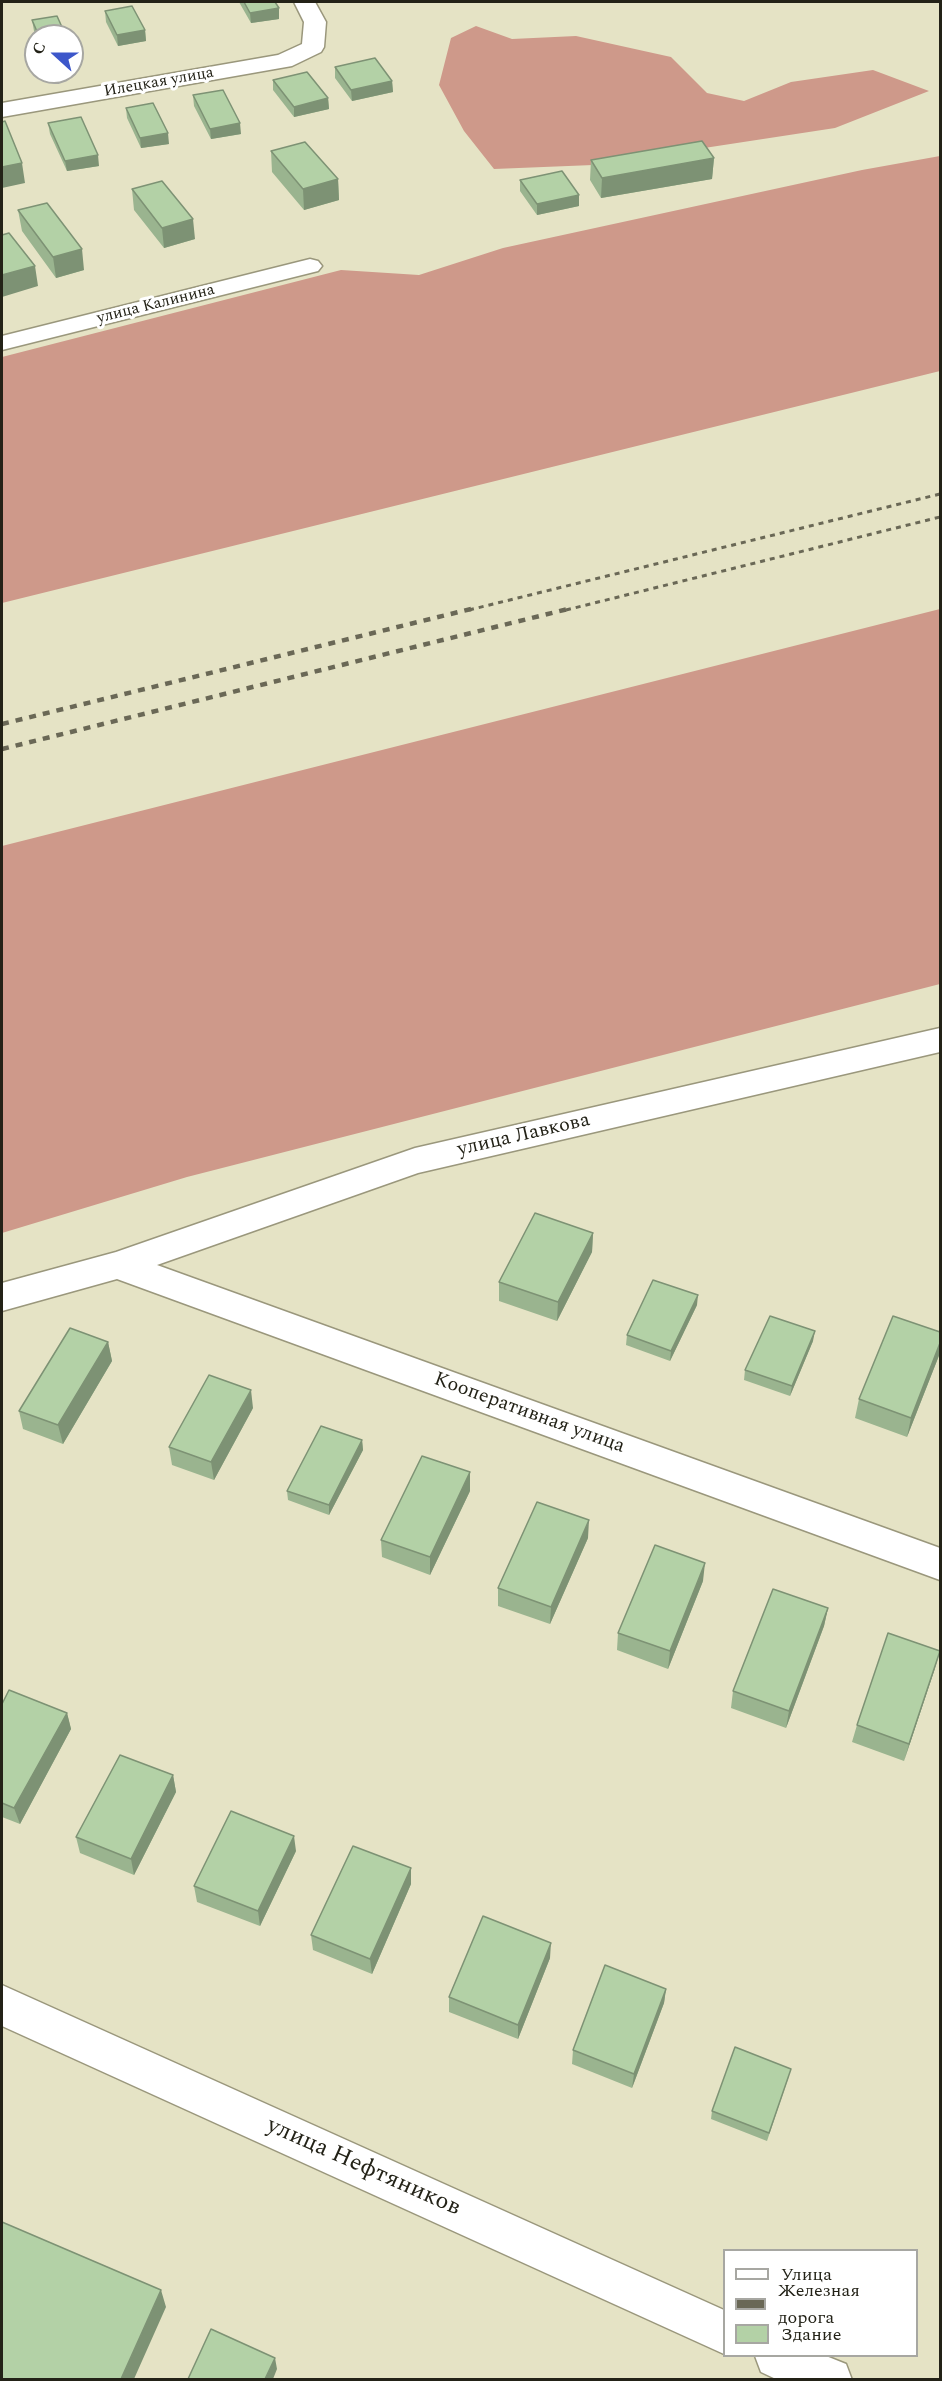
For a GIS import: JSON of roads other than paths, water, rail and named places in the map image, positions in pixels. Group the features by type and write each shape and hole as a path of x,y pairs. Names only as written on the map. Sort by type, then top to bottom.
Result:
{"street":[{"name":"Илецкая улица","path":"2,110 284,61 313,46 315,22 305,2"},
{"name":"улица Калинина","path":"2,343 310,266"},
{"name":"улица Лавкова","path":"2,1297 117,1265 415,1161 940,1040"},
{"name":"Кооперативная улица","path":"117,1265 940,1564"},
{"name":"улица Нефтяников","path":"2,2005 723,2332"},
{"path":"781,2357 830,2379"}],"railway":[{"path":"469,610 940,494"},
{"path":"566,610 940,517"},
{"path":"2,724 475,608"},
{"path":"2,749 572,608"}]}
